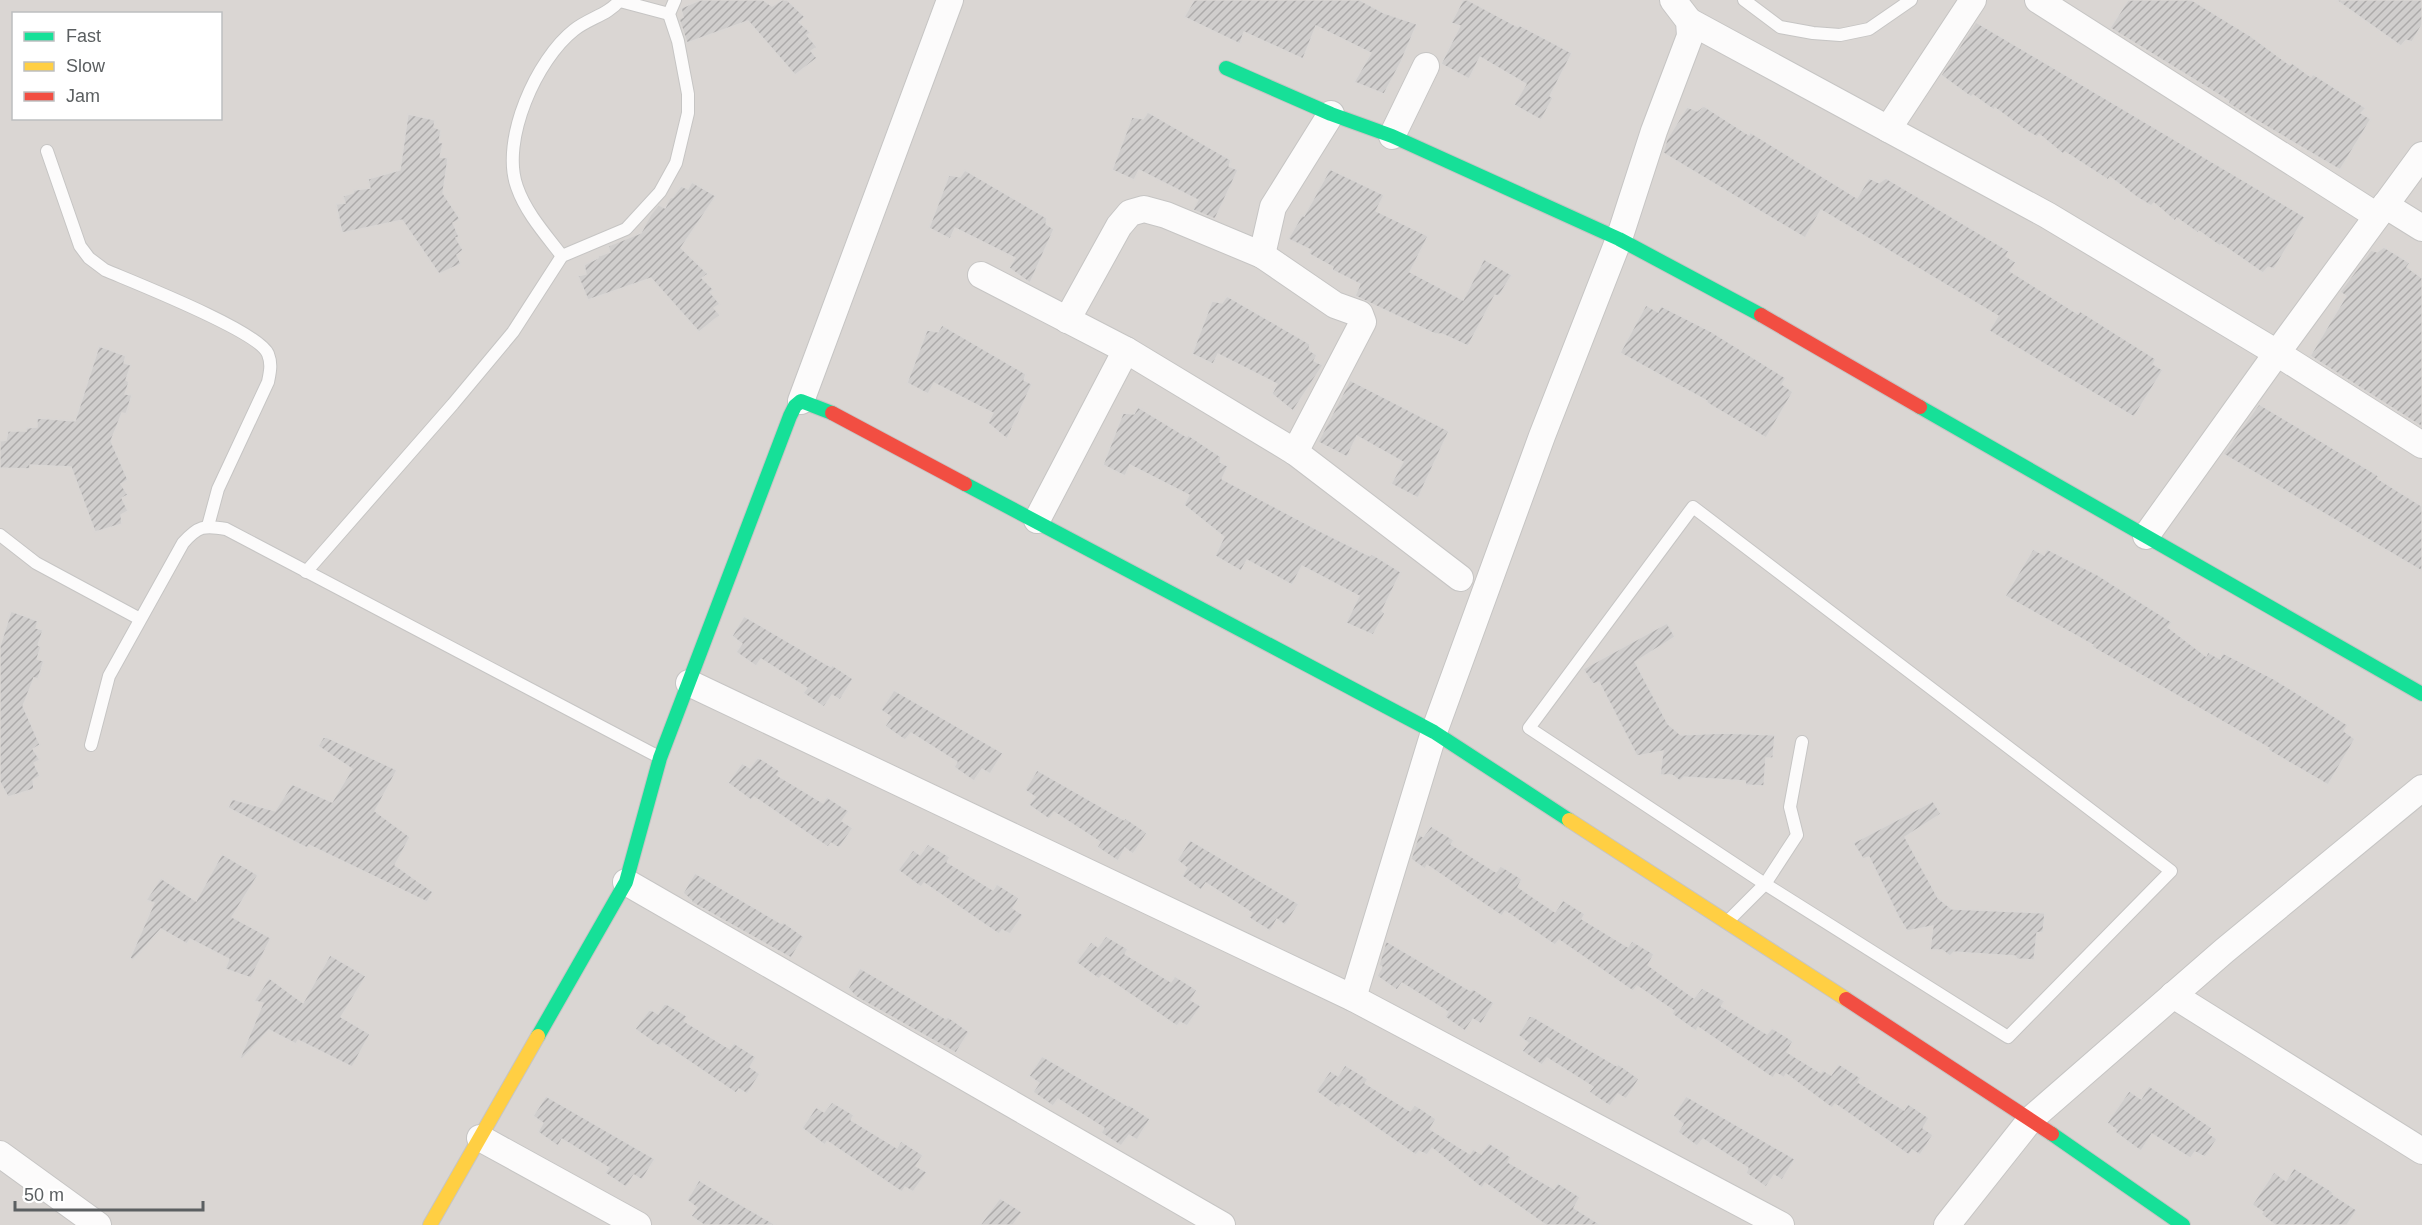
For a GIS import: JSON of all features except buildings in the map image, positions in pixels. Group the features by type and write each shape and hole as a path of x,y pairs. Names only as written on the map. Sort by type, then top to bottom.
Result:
{"street":[{"path":"430,1225 626,882 660,758 790,416 795,406 801,401 950,0"},
{"path":"1888,129 1973,0"},
{"path":"2038,0 2381,210 2422,228"},
{"path":"1682,7 1888,129 2047,215 2277,353 2422,445"},
{"path":"1353,998 1434,732 1542,436 1619,239 1654,131 1690,36 1682,7"},
{"path":"1392,136 1426,66"},
{"path":"1226,68 1331,114 1392,136 1619,239 1746,307 2422,694"},
{"path":"1262,255 1273,207 1331,114"},
{"path":"2146,536 2422,155"},
{"path":"1066,320 1119,226 1130,213 1144,209 1166,215 1262,255 1335,305 1360,314 1363,322 1295,452"},
{"path":"981,275 1126,350 1295,452 1460,578"},
{"path":"1037,520 1126,350"},
{"path":"801,401 824,409 1037,520 1434,732 2031,1119 2183,1225"},
{"path":"689,682 1353,998 1781,1225"},
{"path":"1947,1225 2031,1119 2223,951 2422,788"},
{"path":"626,882 1222,1225"},
{"path":"2173,995 2422,1151"},
{"path":"480,1138 638,1225"},
{"path":"0,1154 98,1225"}],"lane":[{"path":"562,256 523,202 516,184 514,159 521,112 539,73 557,47 573,30 613,8 620,0 669,14"},
{"path":"306,572 513,332 531,308 562,256 626,229 660,192 676,163 688,113 688,94 678,41 669,14 675,0"},
{"path":"1744,0 1780,27 1840,35 1869,29 1911,0"},
{"path":"47,151 80,246 89,258 105,270 222,322 252,338 268,352 271,366 268,382 218,489 208,526"},
{"path":"1692,507 2171,871 2008,1037 1765,884 1529,728 1692,507"},
{"path":"91,745 110,676 140,619 183,543 193,531 208,526 226,529 660,758"},
{"path":"0,535 36,563 140,619"},
{"path":"1727,922 1765,884 1797,835 1790,807 1802,742"}],"shaded area":[{"path":"0,0 2422,0 2422,1225 0,1225"}],"traffic: fast":[{"path":"1226,68 1331,114 1392,136 1619,239 1761,315"},
{"path":"538,1036 626,882 660,758 790,416 795,406 801,401 832,413"},
{"path":"1920,407 2422,694"},
{"path":"965,484 1434,732 1569,820"},
{"path":"2052,1134 2183,1225"}],"traffic: slow":[{"path":"1569,820 1846,999"},
{"path":"430,1225 538,1036"}],"traffic: jam":[{"path":"1761,315 1920,407"},
{"path":"832,413 965,484"},
{"path":"1846,999 2052,1134"}]}
